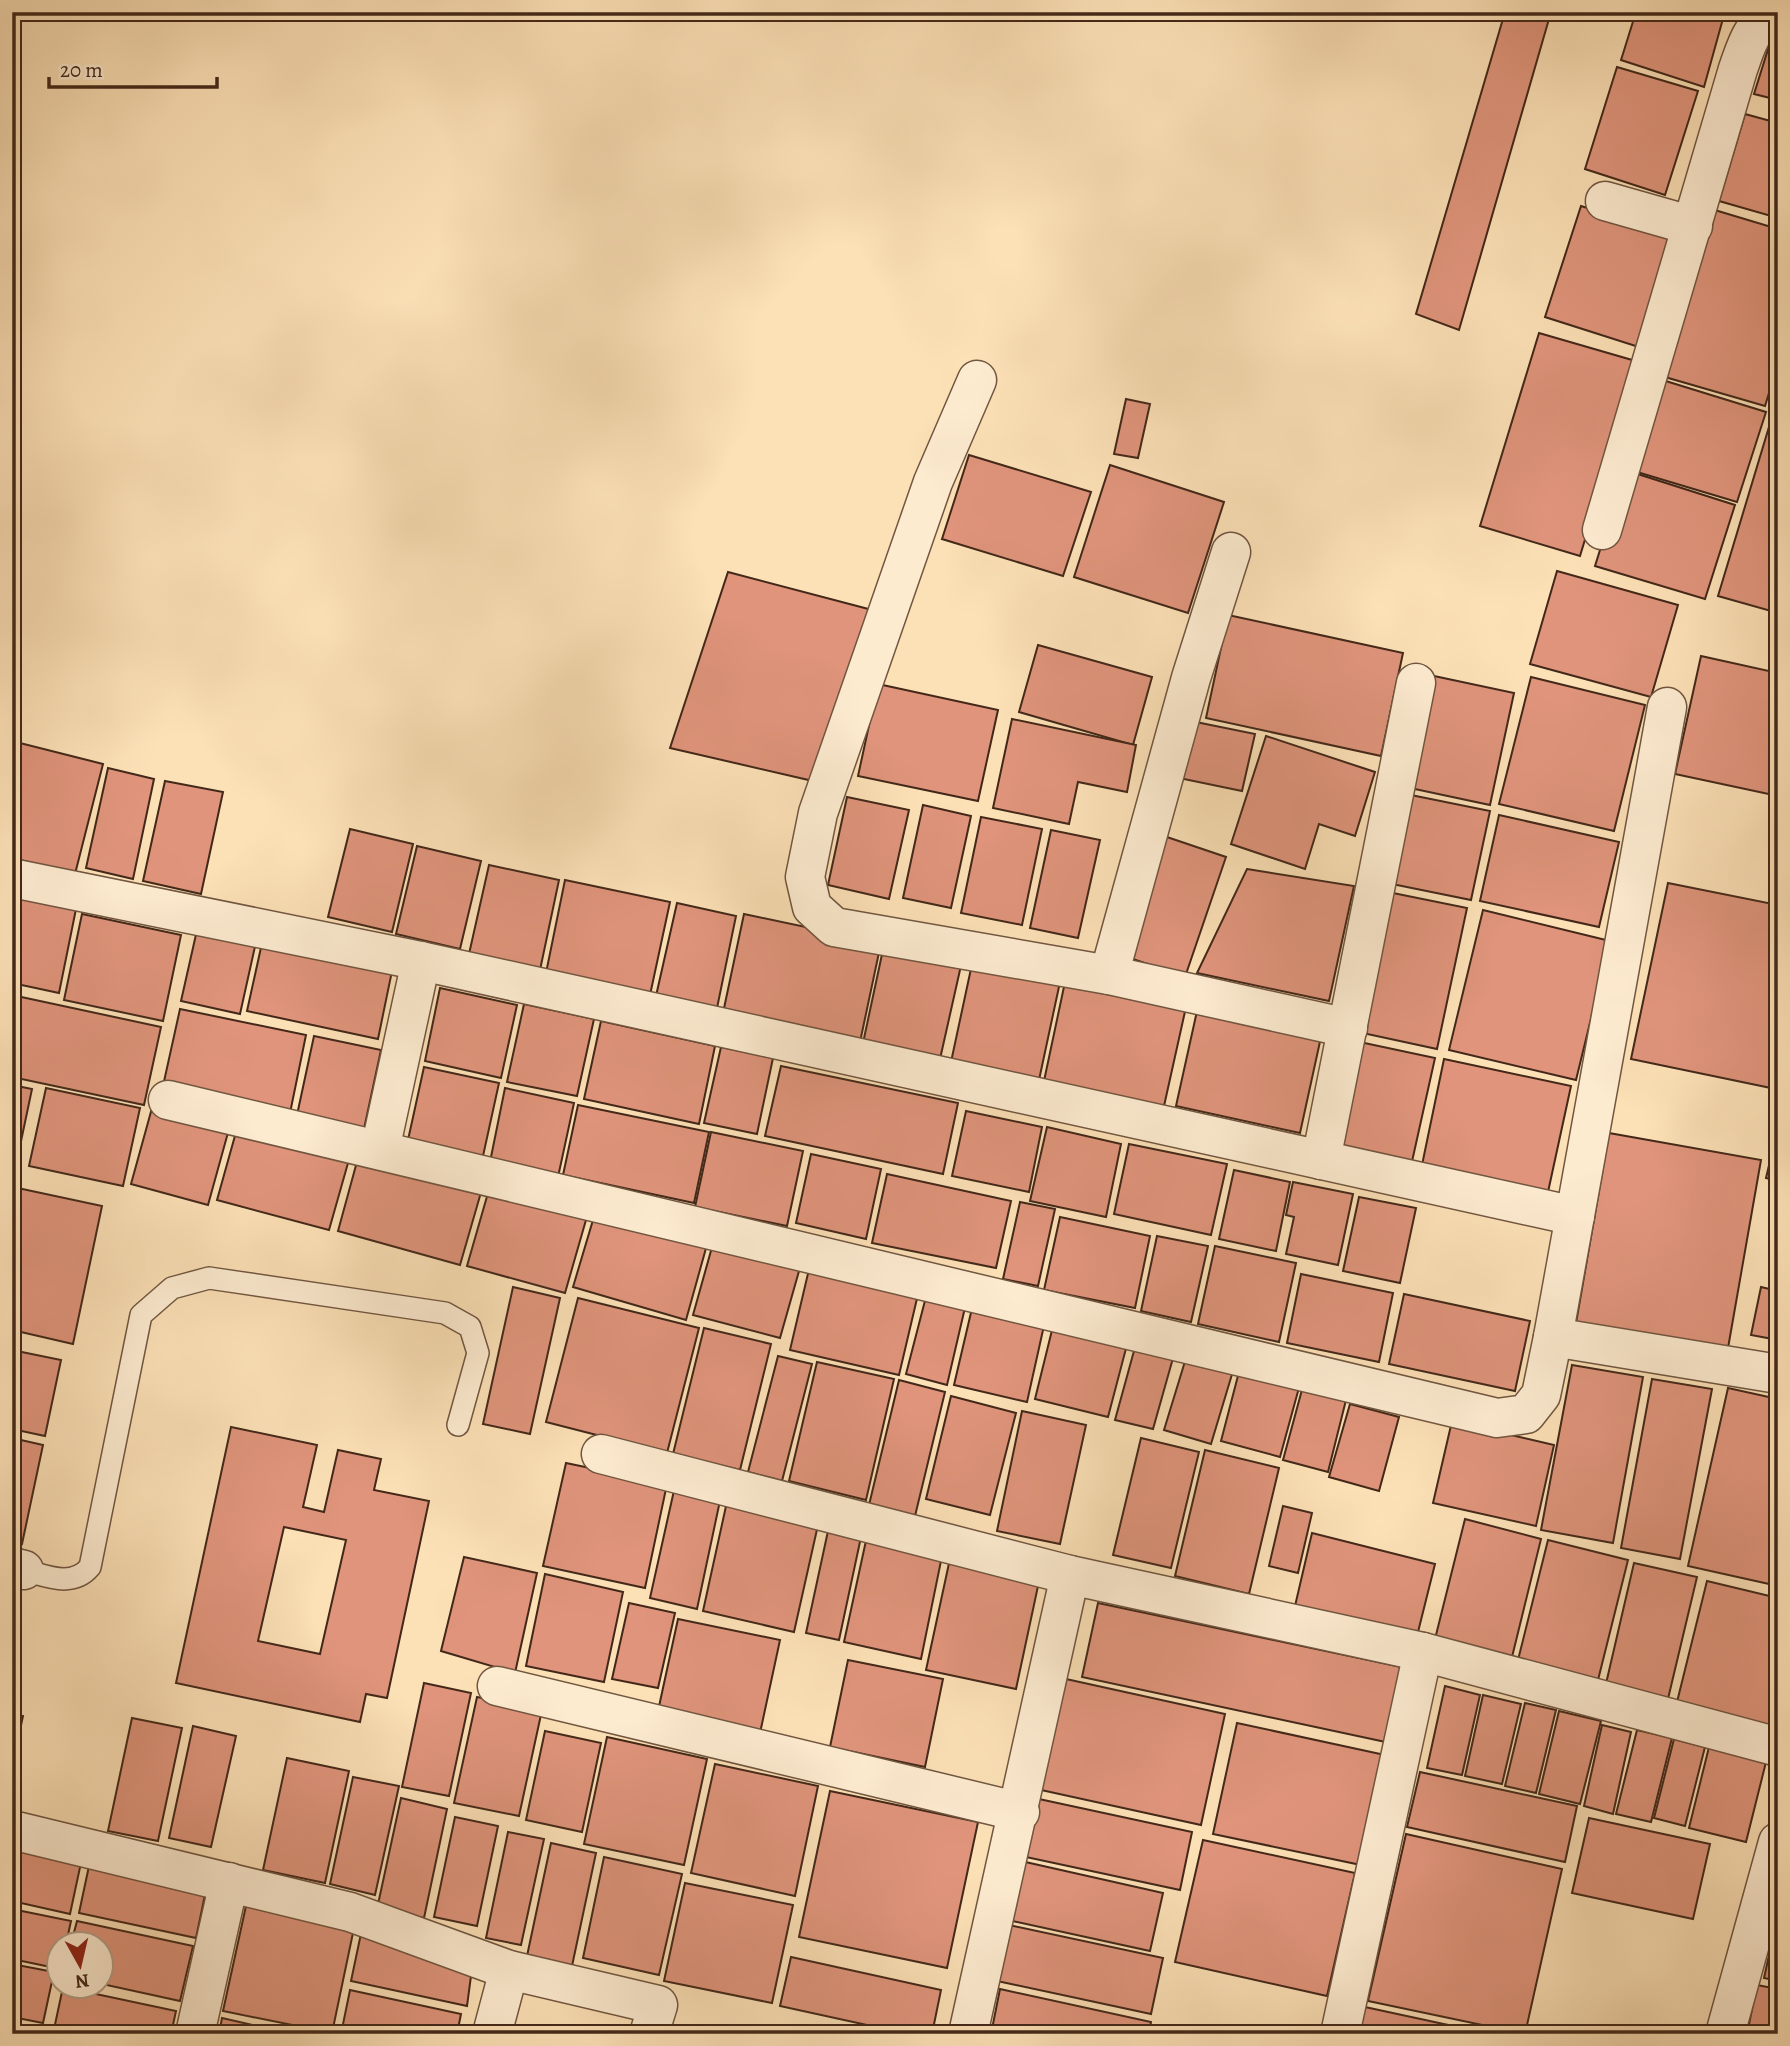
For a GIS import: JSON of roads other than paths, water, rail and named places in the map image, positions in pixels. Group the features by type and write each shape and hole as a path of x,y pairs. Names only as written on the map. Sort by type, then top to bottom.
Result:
{"street":[{"path":"1602,530 1750,34 1768,17 1778,15"},
{"path":"1605,201 1693,226"},
{"path":"977,380 933,482 818,813 805,877 812,907 834,927 1109,975 1348,1028"},
{"path":"1109,975 1191,678 1231,552"},
{"path":"1321,1160 1416,683"},
{"path":"168,1100 1497,1418 1526,1414 1541,1395 1553,1337 1667,706"},
{"path":"12,878 421,961 1575,1216"},
{"path":"380,1150 421,961"},
{"path":"1553,1337 1778,1374"},
{"path":"601,1454 1070,1575 1423,1652 1778,1747"},
{"path":"968,2034 1020,1812 1070,1575"},
{"path":"1340,2034 1423,1652"},
{"path":"497,1686 1020,1812"},
{"path":"12,1830 349,1912 509,1970 658,2005 649,2034"},
{"path":"1725,2034 1778,1842"},
{"path":"195,2034 229,1882"},
{"path":"492,2034 509,1970"}],"lane":[{"path":"18,1569 65,1580 82,1576 90,1567 141,1315 172,1288 209,1278 445,1313 470,1327 478,1353 458,1425"}]}
